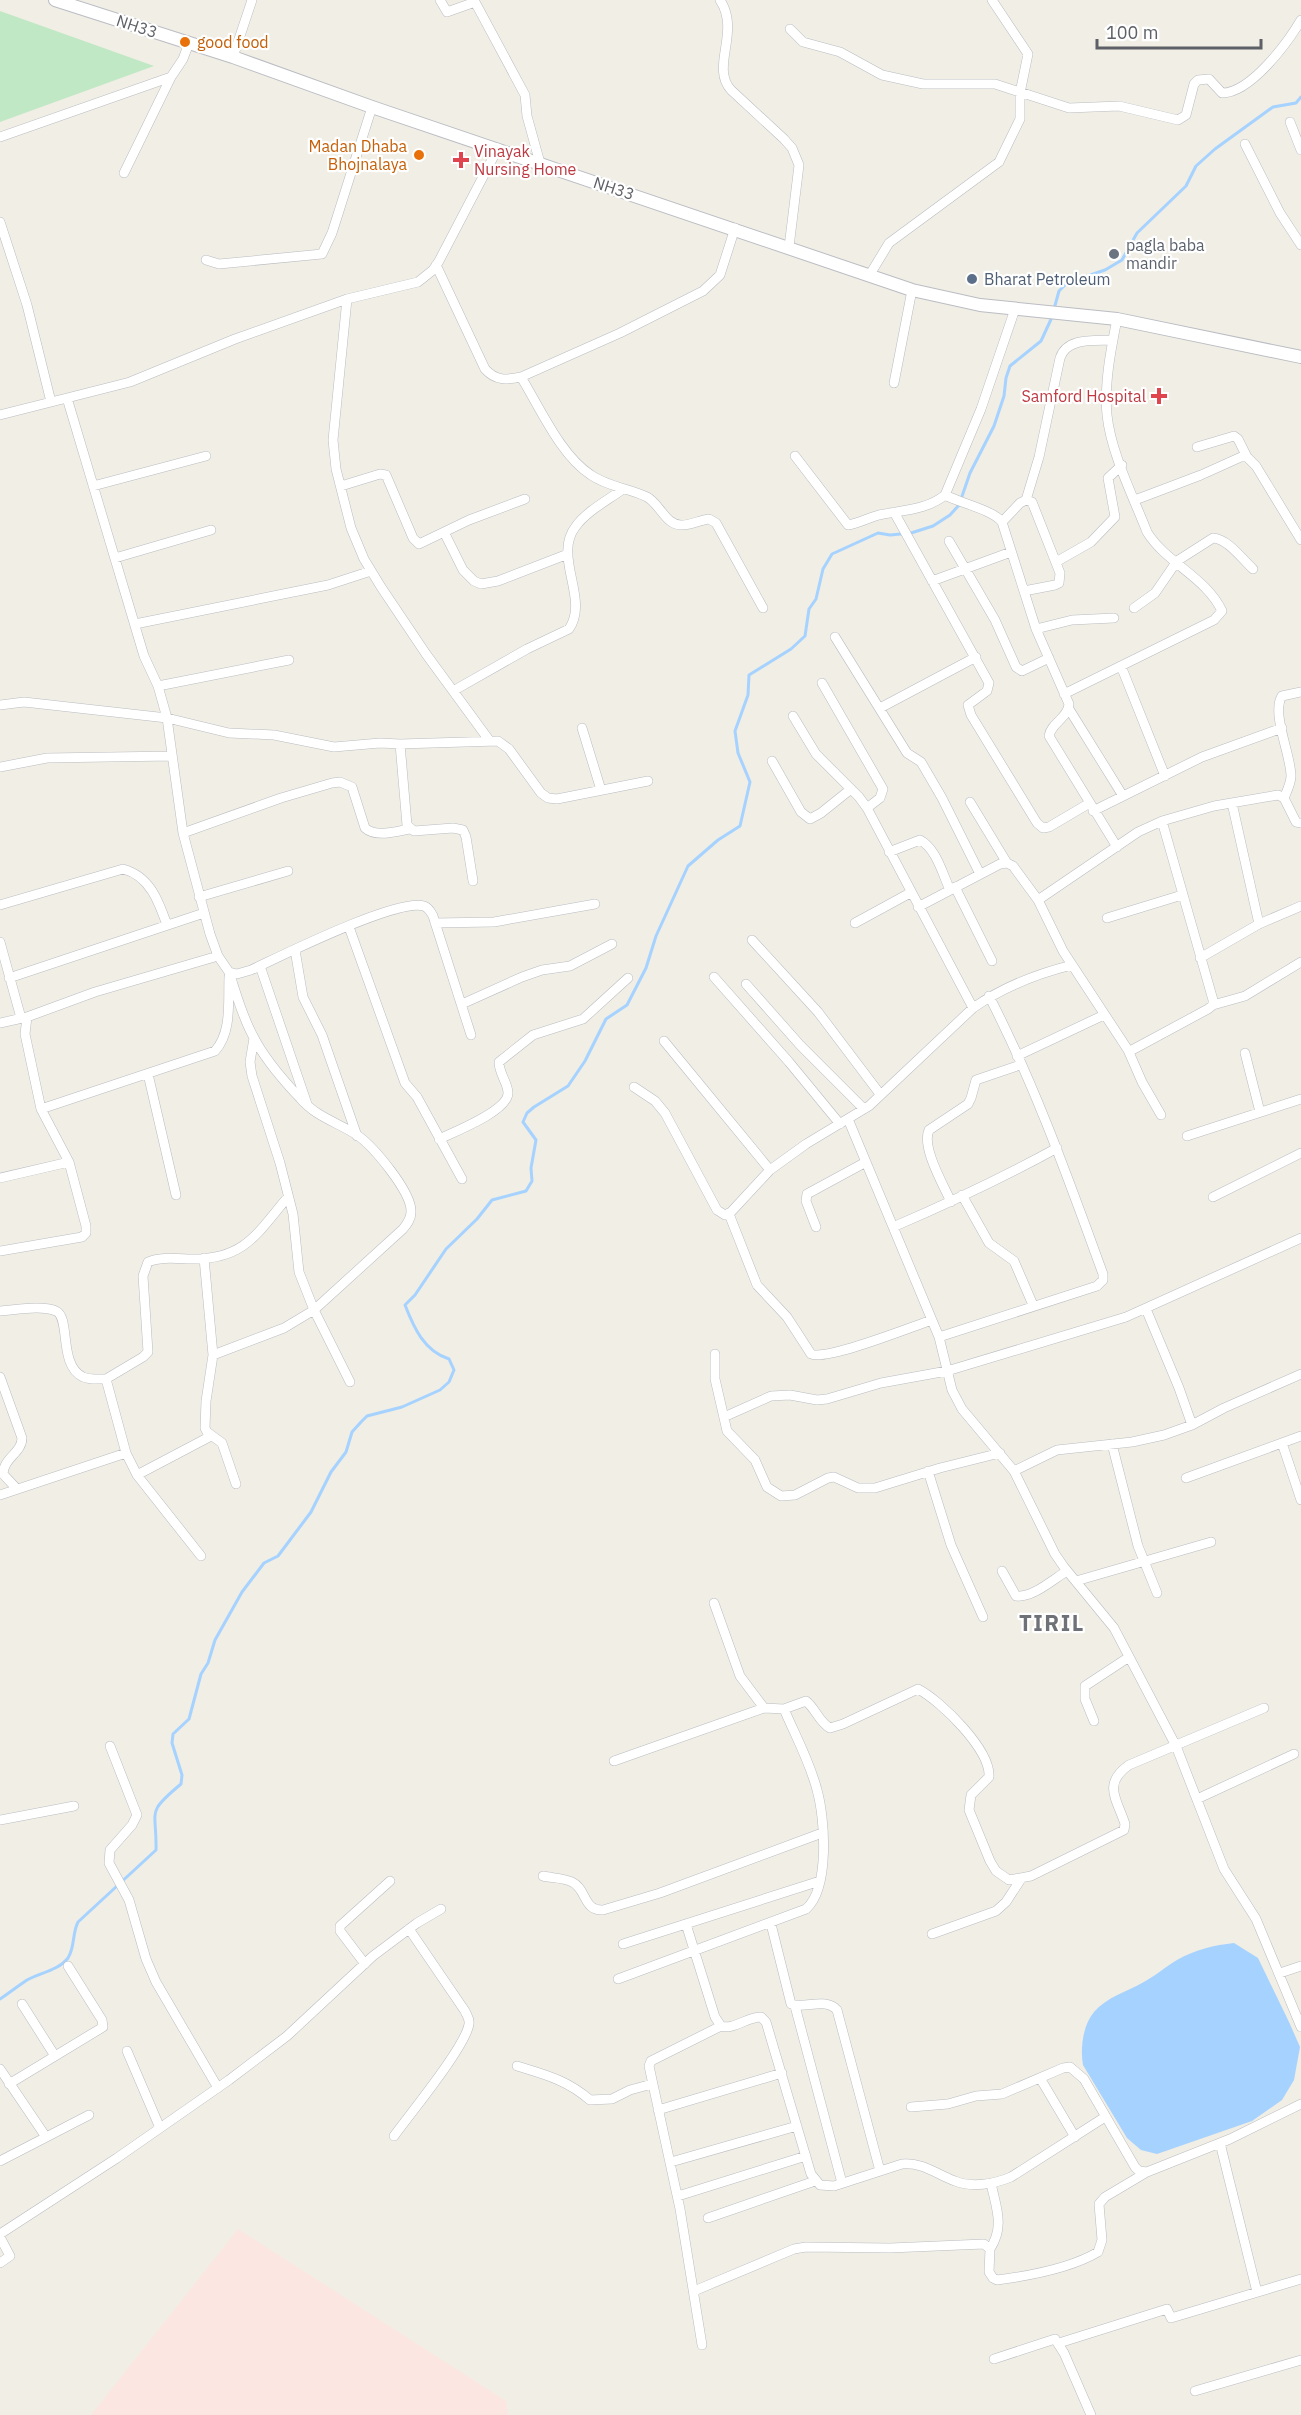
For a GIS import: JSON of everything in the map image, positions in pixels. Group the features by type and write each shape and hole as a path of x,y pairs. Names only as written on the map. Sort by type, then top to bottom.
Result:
{"main road":[{"name":"NH33","path":"55,0 233,57 372,107 735,228 912,290 961,302 1118,319 1301,357"}],"street":[{"path":"233,57 252,0"},
{"path":"440,0 447,12 478,1 525,95 526,117 540,163"},
{"path":"720,0 727,15 729,27 723,71 724,80 731,90 784,139 792,148 800,165 789,247"},
{"path":"869,276 889,243 999,162 1020,119 1020,93 1028,54 992,0"},
{"path":"790,29 803,42 840,52 882,75 923,84 995,84 1069,108 1119,106 1178,120 1186,115 1194,84 1198,80 1209,79 1222,93 1236,90 1274,59 1301,20"},
{"path":"124,173 189,43"},
{"path":"0,137 171,77"},
{"path":"206,260 219,264 322,254 332,233 372,107"},
{"path":"1290,122 1301,150"},
{"path":"1245,144 1280,213 1301,245"},
{"path":"0,415 130,382 235,339 347,299 418,282 436,265 498,148"},
{"path":"0,222 27,305 51,402"},
{"path":"436,265 485,369 496,379 510,380 620,333 703,291 720,275 735,228"},
{"path":"894,383 912,290"},
{"path":"347,299 333,440 340,486 351,528 371,571 426,654 489,740"},
{"path":"795,456 848,525 930,505 949,496 1014,309"},
{"path":"1065,694 1220,615 1222,611 1198,580 1154,544 1147,532 1122,465 1107,414 1113,340 1118,319"},
{"path":"1026,500 1039,457 1064,348 1074,343 1113,340"},
{"path":"521,377 567,452 590,475 650,500 677,525 705,520 714,521 763,608"},
{"path":"67,398 144,656 158,686 167,718 183,833 199,897 218,956 229,972 254,1038 309,1109 357,1136 379,1157 397,1180 408,1199 411,1210 411,1216 404,1228 314,1310 274,1332 213,1355"},
{"path":"1197,447 1234,436 1238,439 1247,458 1256,466 1301,540"},
{"path":"93,486 206,456"},
{"path":"1135,500 1241,457 1247,458"},
{"path":"1056,562 1091,542 1114,518 1108,478 1122,465"},
{"path":"340,486 380,474 386,475 417,543 421,544 444,532 525,499"},
{"path":"453,691 527,649 569,629 573,623 575,607 568,554 571,533 577,524 623,489"},
{"path":"949,496 965,505 997,516 1002,522 1036,629 1065,694 1069,709 1123,796"},
{"path":"1002,522 1020,503 1026,500 1032,502 1060,573 1059,583 1024,591"},
{"path":"894,512 976,657 989,688 970,702 969,711 1037,823 1043,828 1123,796 1202,758 1282,728"},
{"path":"115,558 211,530"},
{"path":"444,532 463,570 474,581 481,584 498,581 568,554"},
{"path":"1134,608 1155,593 1177,561 1208,539 1219,538 1252,569"},
{"path":"949,541 995,620 1016,668 1022,671 1049,658"},
{"path":"932,581 1011,552"},
{"path":"135,624 328,585 371,571"},
{"path":"1036,629 1072,620 1114,618"},
{"path":"835,637 907,753 921,762 942,798 980,874"},
{"path":"880,708 976,657"},
{"path":"158,686 289,660"},
{"path":"1121,666 1165,776"},
{"path":"822,683 883,789 880,798 867,808"},
{"path":"1284,798 1291,779 1282,728 1280,700 1282,696 1301,693"},
{"path":"0,705 24,702 167,718 230,733 274,735 320,746 498,741 509,748 541,793 548,798 648,781"},
{"path":"1069,709 1051,729 1048,736 1117,847"},
{"path":"793,716 816,754 867,808 910,893 973,1008"},
{"path":"582,728 601,790"},
{"path":"400,744 406,819 410,829"},
{"path":"0,767 47,758 172,756"},
{"path":"772,761 801,812 810,819 851,789"},
{"path":"183,833 281,798 340,782 352,788 368,831 384,833 410,829 420,832 453,828 463,830 473,881"},
{"path":"1038,900 1138,832 1162,821 1232,803 1278,795 1284,798 1296,822 1301,823"},
{"path":"970,802 1007,863 1013,866 1038,900 1063,951 1128,1050 1142,1082 1161,1115"},
{"path":"1232,803 1259,924"},
{"path":"1162,821 1213,1005"},
{"path":"890,852 920,840 924,841 992,961"},
{"path":"918,907 980,874 1007,863"},
{"path":"0,905 123,869 138,875 154,892 167,925"},
{"path":"199,897 288,871"},
{"path":"855,923 910,893"},
{"path":"1107,918 1182,895"},
{"path":"435,923 494,921 595,904"},
{"path":"229,972 237,974 260,966 349,927 403,907 416,906 430,910 471,1035"},
{"path":"1200,957 1259,924 1301,906"},
{"path":"9,978 204,913"},
{"path":"349,927 398,1068 405,1083 417,1097 462,1179"},
{"path":"752,940 818,1012 880,1094"},
{"path":"0,942 9,978 24,1018 40,1109 69,1162 86,1226 86,1233 82,1238 0,1251"},
{"path":"462,1004 522,977 542,970 570,966 612,944"},
{"path":"295,950 303,997 322,1035 357,1136"},
{"path":"0,1023 24,1018 95,992 218,956"},
{"path":"1128,1050 1132,1050 1213,1005 1245,996 1301,962"},
{"path":"634,1087 660,1105 717,1210 725,1215 729,1214 770,1170 806,1144 864,1109 973,1008 989,996 1020,981 1072,965"},
{"path":"260,966 309,1109"},
{"path":"40,1109 215,1051 223,1042 226,1032 229,972"},
{"path":"714,977 844,1121 866,1162 939,1337 952,1390 962,1409 1014,1471 1055,1554 1114,1628 1176,1746 1224,1869 1256,1919 1301,2027"},
{"path":"440,1139 497,1110 506,1102 508,1093 499,1070 499,1062 505,1056 533,1035 583,1019 628,978"},
{"path":"746,984 800,1045 864,1109"},
{"path":"939,1337 1097,1286 1103,1280 1103,1274 1057,1148 989,996"},
{"path":"951,1202 928,1149 926,1136 929,1130 968,1104 976,1080 1019,1061 1104,1014"},
{"path":"254,1038 250,1062 252,1076 293,1214 299,1272 314,1310 350,1382"},
{"path":"664,1041 770,1170"},
{"path":"1245,1053 1260,1112"},
{"path":"147,1074 176,1195"},
{"path":"1187,1136 1301,1098"},
{"path":"893,1227 951,1202 1057,1148"},
{"path":"1213,1197 1301,1153"},
{"path":"0,1178 69,1162"},
{"path":"816,1227 806,1201 807,1194 866,1162"},
{"path":"962,1195 989,1243 1014,1261 1033,1305"},
{"path":"0,1311 45,1309 60,1314 63,1319 67,1352 73,1367 84,1377 106,1379 148,1352 143,1276 148,1262 162,1259 204,1258 229,1254 242,1248 288,1197"},
{"path":"729,1214 757,1285 787,1317 811,1354 822,1355 833,1352 932,1320"},
{"path":"724,1418 771,1395 827,1399 880,1383 947,1371 1126,1317 1301,1238"},
{"path":"204,1258 213,1355 204,1419 205,1428 211,1436 222,1443 236,1484"},
{"path":"1146,1309 1192,1425"},
{"path":"714,1354 716,1379 724,1418 731,1436 755,1460 764,1483 780,1496 795,1495 834,1477 858,1488 867,1489 1000,1453"},
{"path":"1014,1471 1057,1450 1164,1435 1192,1425 1224,1408 1301,1374"},
{"path":"0,1377 22,1438 20,1448 5,1462 3,1469 3,1474 16,1488"},
{"path":"106,1379 126,1453 137,1475 201,1556"},
{"path":"137,1475 211,1436"},
{"path":"1186,1478 1301,1436"},
{"path":"1282,1443 1301,1500"},
{"path":"1112,1444 1144,1562 1157,1593"},
{"path":"0,1495 126,1453"},
{"path":"928,1472 948,1536 983,1617"},
{"path":"1076,1581 1210,1542"},
{"path":"1002,1570 1016,1596 1020,1597 1035,1591 1067,1571"},
{"path":"714,1603 740,1676 764,1708"},
{"path":"1094,1721 1085,1699 1085,1686 1129,1657"},
{"path":"614,1761 764,1708 786,1708 806,1701 813,1706 824,1725 830,1728 843,1724 911,1690 918,1689 962,1726 984,1756 989,1777 971,1795 968,1802 970,1817 996,1871 1009,1880 1031,1876 1124,1830 1125,1824 1112,1786 1115,1778 1129,1765 1264,1708"},
{"path":"618,1979 771,1924 806,1910 810,1906 820,1881 823,1859 821,1808 816,1785 786,1708"},
{"path":"111,1746 137,1815 132,1826 108,1855 109,1863 123,1887 156,1982 218,2088"},
{"path":"1197,1799 1294,1754"},
{"path":"0,1820 74,1806"},
{"path":"543,1876 571,1881 578,1886 591,1908 603,1910 660,1893 822,1833"},
{"path":"932,1934 996,1911 1006,1902 1021,1879"},
{"path":"365,1964 340,1931 340,1926 390,1881"},
{"path":"622,1944 820,1881"},
{"path":"0,2263 10,2256 0,2235 218,2088 287,2036 365,1964 409,1929 441,1909"},
{"path":"686,1924 715,2017 721,2026"},
{"path":"771,1924 788,2001 795,2006 842,2183"},
{"path":"394,2136 457,2049 469,2026 469,2019 465,2011 409,1929"},
{"path":"6,2083 97,2032 104,2025 68,1966"},
{"path":"1280,1973 1301,1966"},
{"path":"795,2006 827,2003 833,2005 837,2010 880,2171"},
{"path":"22,2004 55,2056"},
{"path":"702,2345 678,2196 652,2084 649,2066 651,2061 721,2026 731,2026 761,2017 769,2030 815,2181"},
{"path":"127,2051 160,2128"},
{"path":"517,2066 561,2080 575,2087 590,2100 612,2099 630,2090 652,2084"},
{"path":"911,2107 948,2104 976,2096 1002,2094 1070,2067 1084,2079 1135,2167 1139,2171 1147,2172"},
{"path":"0,2069 6,2083 45,2137"},
{"path":"658,2110 782,2073"},
{"path":"1040,2078 1074,2137"},
{"path":"991,2182 999,2221 997,2238 990,2250 989,2272 997,2280 1032,2274 1089,2257 1098,2252 1101,2246 1099,2204 1105,2198 1147,2172 1220,2143 1301,2104"},
{"path":"0,2161 89,2115"},
{"path":"708,2218 815,2181 826,2186 842,2183 910,2163 919,2164 956,2182 966,2184 991,2182 1011,2177 1105,2117"},
{"path":"670,2162 797,2126"},
{"path":"1220,2143 1257,2292"},
{"path":"678,2196 806,2156"},
{"path":"694,2291 794,2249 806,2247 890,2248 976,2243 984,2244 990,2250"},
{"path":"1059,2343 1167,2309 1171,2318 1301,2279"},
{"path":"994,2359 1054,2339 1059,2343 1091,2415"},
{"path":"1195,2391 1301,2360"}],"shaded area":[{"path":"238,2229 506,2401 508,2415 91,2415"}],"green space":[{"path":"0,11 154,66 0,122"}],"water":[{"path":"1234,1943 1258,1958 1300,2047 1294,2080 1282,2100 1252,2121 1157,2154 1141,2150 1127,2138 1083,2065 1082,2044 1087,2023 1094,2012 1105,2002 1146,1981 1177,1960 1190,1953"}],"waterway":[{"path":"1054,309 1059,291 1067,283 1105,270 1122,260 1137,233 1186,186 1196,166 1215,149 1273,107 1296,103 1301,97"},
{"path":"0,1999 27,1980 64,1962 70,1954 78,1922 156,1850 155,1813 162,1801 181,1784 182,1775 172,1743 173,1734 189,1719 201,1674 208,1663 215,1640 242,1592 264,1563 278,1556 311,1512 331,1472 346,1452 352,1432 367,1416 402,1407 440,1390 449,1382 454,1370 449,1359 433,1350 421,1338 405,1305 415,1295 446,1249 477,1219 492,1200 526,1191 532,1181 531,1168 536,1140 523,1122 527,1113 568,1086 585,1061 606,1019 627,1005 646,968 656,936 688,866 718,840 740,826 750,782 738,753 735,731 748,695 749,675 791,649 805,636 809,609 816,599 823,569 832,554 878,533 890,535 911,533 933,526 950,515 959,505 970,473 994,426 1004,396 1010,366 1041,341 1053,315"}],"place":[{"name":"good food","path":"185,42"},
{"name":"Madan Dhaba Bhojnalaya","path":"419,155"},
{"name":"Vinayak Nursing Home","path":"461,160"},
{"name":"pagla baba mandir","path":"1114,254"},
{"name":"Bharat Petroleum","path":"972,279"},
{"name":"Samford Hospital","path":"1159,396"}],"district":[{"name":"TIRIL","path":"1052,1623"}]}
